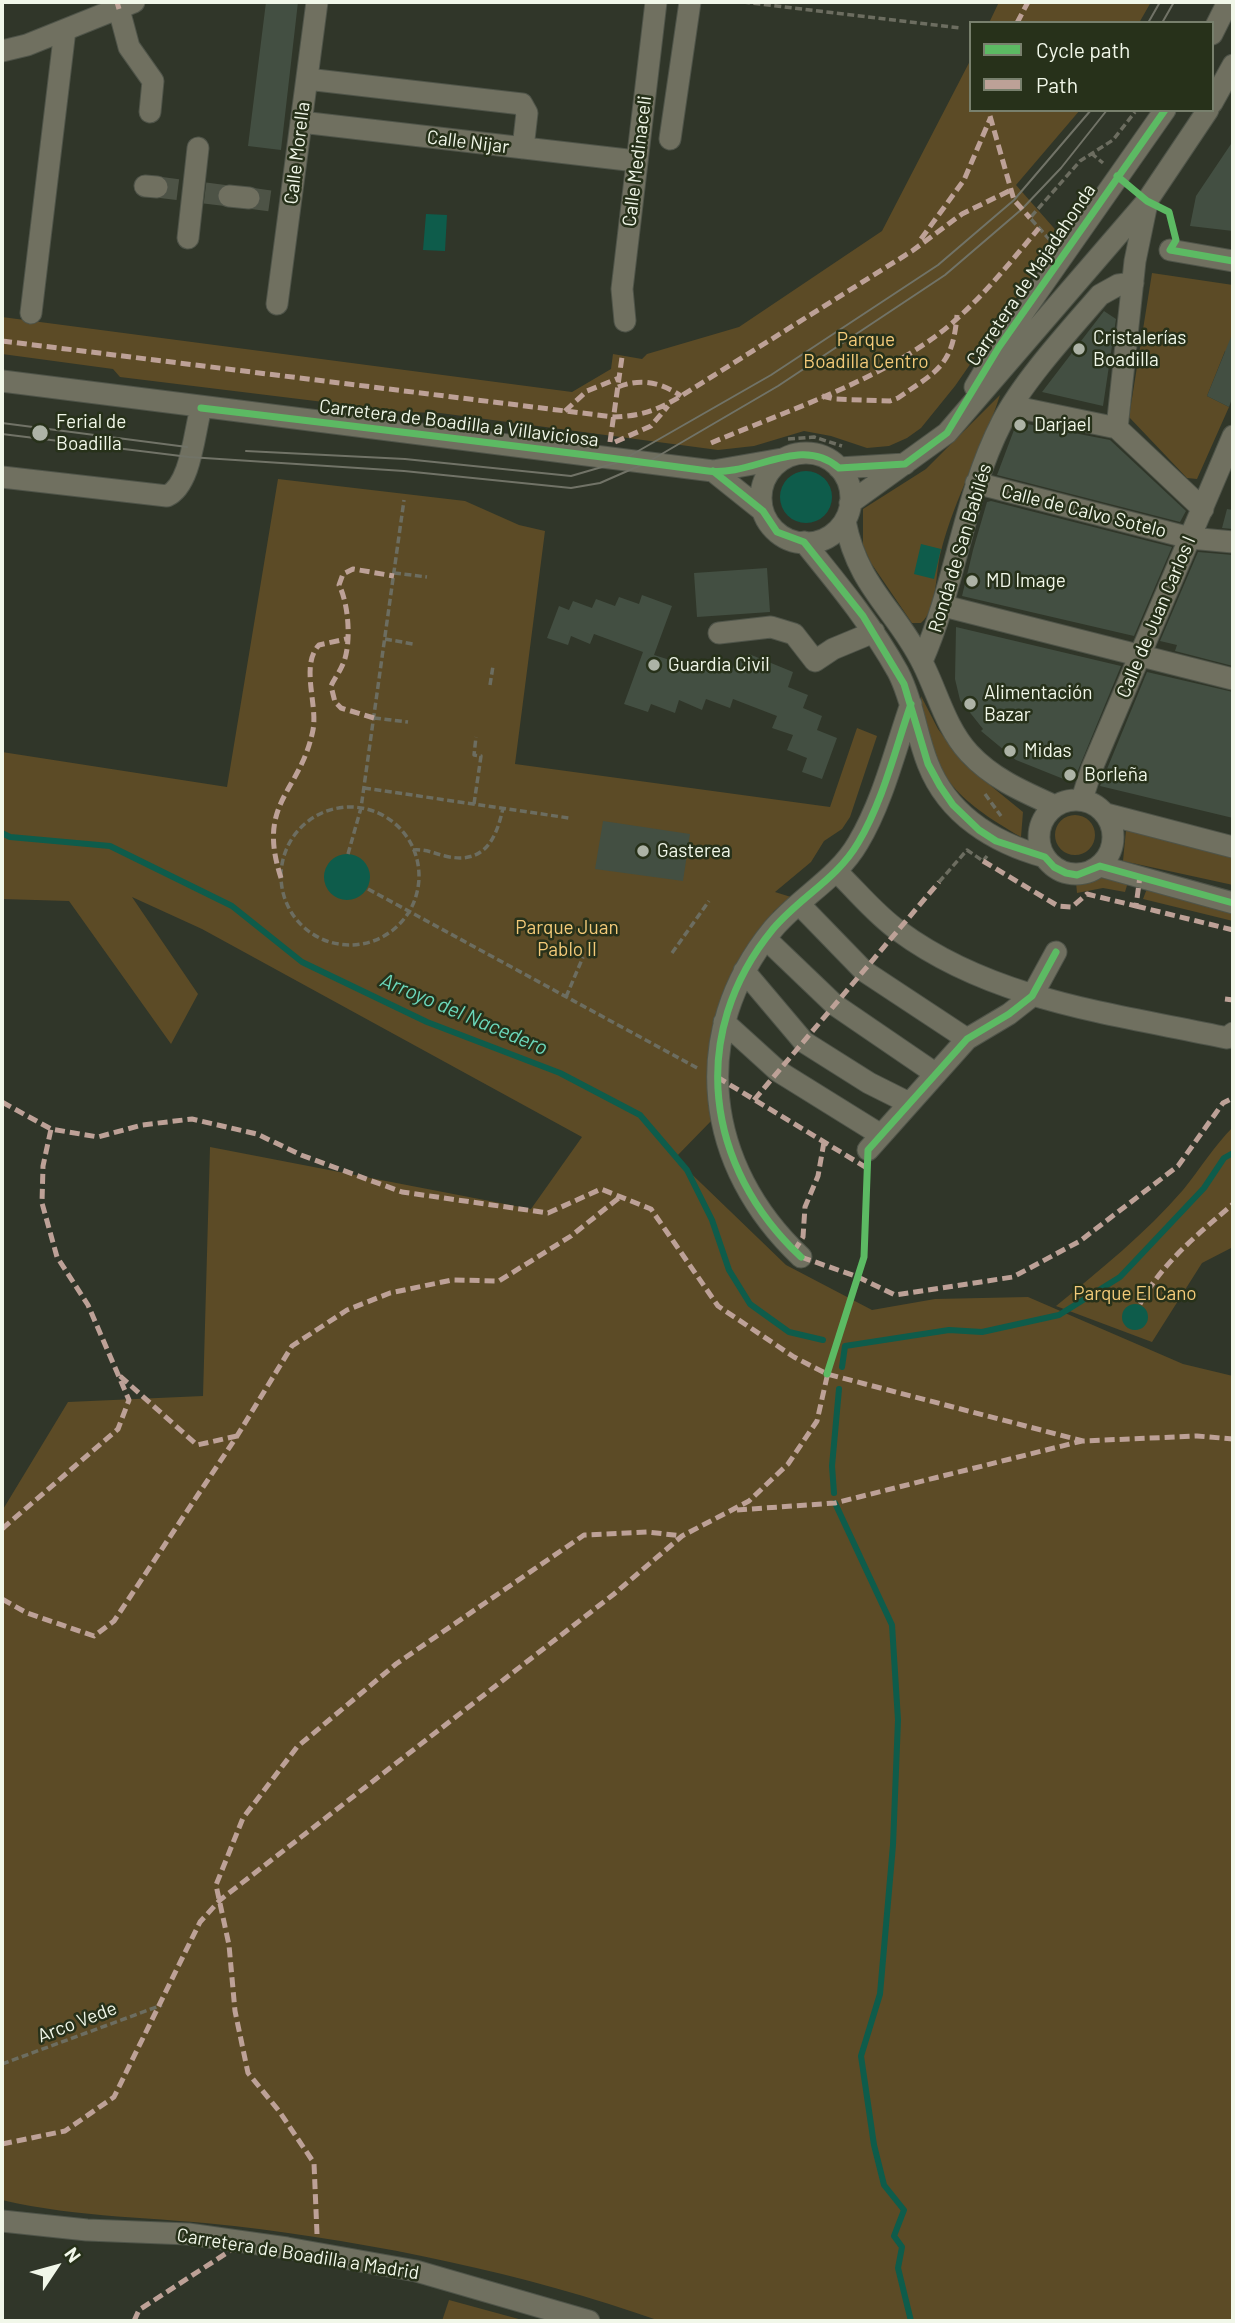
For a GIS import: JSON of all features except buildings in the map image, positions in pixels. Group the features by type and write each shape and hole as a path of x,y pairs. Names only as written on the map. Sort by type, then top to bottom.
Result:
{"street":[{"name":"Calle Morella","path":"276,304 284,203 300,122 317,2"},
{"name":"Calle Medinaceli","path":"625,321 622,289 656,2"},
{"path":"670,139 690,2"},
{"path":"1214,30 1228,2"},
{"path":"2,51 65,30 123,4 129,47 153,81 150,111"},
{"path":"31,313 65,30"},
{"path":"1214,99 1233,65"},
{"path":"307,79 523,104 527,113 523,148"},
{"name":"Carretera de Majadahonda","path":"947,433 1058,252 1163,112"},
{"name":"Carretera de Majadahonda","path":"847,512 947,433 1147,201 1207,112"},
{"name":"Calle Nijar","path":"300,122 636,161"},
{"path":"188,238 198,148"},
{"path":"1117,428 1137,251 1147,201"},
{"name":"Carretera de Majadahonda","path":"1058,252 1080,247 1090,234 1101,228 1119,234"},
{"path":"1119,234 1137,251"},
{"path":"1170,250 1233,261"},
{"name":"Ronda de San Babilés","path":"922,662 944,606 976,483 1011,406 1100,295 1118,285 1133,283"},
{"name":"Carretera de Boadilla a Villaviciosa","path":"2,381 713,471 783,450"},
{"path":"1011,406 1117,428 1203,509"},
{"path":"2,477 167,496 176,492 184,481 201,408"},
{"name":"Calle de Juan Carlos I","path":"1082,799 1233,436"},
{"path":"763,511 763,484 783,450 810,453 830,460 839,468 850,491 847,512 855,562 922,662 954,734 971,755 1012,787 1055,806"},
{"path":"839,468 905,464"},
{"path":"713,471 763,511 778,533 804,542 820,541 834,533 847,512"},
{"name":"Calle de Calvo Sotelo","path":"976,483 1190,538 1233,542"},
{"path":"804,542 874,632 900,677 911,704 928,764 954,805 979,830 996,841 1045,857"},
{"path":"944,606 1233,680"},
{"path":"719,633 771,627 794,634 815,661 833,649 874,632"},
{"path":"801,1257 755,1207 739,1177 719,1111 717,1077 724,1022 744,971 766,939 799,904 837,872 858,842 874,813 911,704"},
{"path":"884,779 893,770 905,765 928,764"},
{"path":"1082,799 1095,804 1106,814 1112,827 1114,842 1109,855 1100,866 1077,875 1054,867 1039,844 1040,829 1045,816 1055,806 1068,800 1082,799"},
{"path":"1106,814 1233,847"},
{"path":"1100,866 1233,903"},
{"path":"837,872 898,930 976,976 1032,996 1227,1038 1233,1033"},
{"path":"799,904 864,971 967,1038"},
{"path":"766,939 835,1005 936,1074"},
{"path":"724,1022 778,1071 874,1142 967,1038 1009,1014 1032,996 1056,952"},
{"path":"744,971 803,1042 869,1083 909,1103"},
{"name":"Carretera de Boadilla a Madrid","path":"2,2221 87,2230 188,2234 288,2248 416,2271 589,2321"}],"path":[{"path":"743,2 960,28"},
{"path":"1058,252 1030,218 1080,161 1113,140 1135,112"},
{"path":"783,450 814,437 849,447"},
{"path":"348,854 361,808 404,500"},
{"path":"394,573 427,577"},
{"path":"385,639 413,643"},
{"path":"490,685 493,666"},
{"path":"374,718 408,722"},
{"path":"474,804 481,756 474,755 476,737"},
{"path":"364,788 569,818"},
{"path":"361,808 393,822 413,850 418,881 409,911 387,934 373,942 349,945 325,941 311,933 289,909 281,878 283,861 293,837 311,819 327,811 361,808"},
{"path":"413,850 428,849 463,859 479,855 492,844 503,808"},
{"path":"368,889 717,1077"},
{"path":"672,953 709,901"},
{"path":"566,997 583,957"}],"green space":[{"path":"999,2 1151,2 1140,21 990,21"},
{"name":"Parque Boadilla Centro","path":"969,63 969,112 1078,112 1016,185 1060,235 955,386 921,428 889,446 867,448 831,436 804,431 754,446 718,450 440,413 405,412 120,377 113,369 2,354 2,317 572,392 611,369 613,354 642,359 647,354 739,327 882,231"},
{"path":"1152,273 1233,285 1233,352 1225,351 1207,396 1229,407 1197,479 1187,478 1129,417"},
{"path":"1000,395 947,531 930,608 921,623 912,623 871,563 863,545 863,509 926,469"},
{"name":"Parque Juan Pablo II","path":"278,479 465,501 519,525 545,531 515,764 830,807 857,728 877,736 850,817 842,829 824,841 811,862 775,892 791,897 774,911 735,971 713,1119 675,1158 786,1265 872,1310 935,1299 1028,1297 1183,1364 1233,1376 1233,2321 660,2321 503,2274 342,2241 234,2226 89,2214 2,2200 2,1511 68,1402 203,1396 210,1147 531,1209 582,1137 202,929 132,897 198,994 171,1044 69,901 2,899 2,752 227,787"},
{"path":"921,696 938,729 964,764 1023,812 1021,837 979,810 950,782 931,746"},
{"path":"1075,815 1083,816 1089,821 1094,827 1094,843 1089,849 1083,854 1075,855 1067,854 1061,849 1056,843 1055,835 1056,827 1061,821 1067,816"},
{"path":"1126,830 1233,856 1233,885 1123,861"},
{"path":"1095,877 1128,882 1125,892 1103,888 1077,893 1076,882"},
{"path":"1148,886 1233,908 1233,921 1143,899"},
{"name":"Parque El Cano","path":"1233,1127 1233,1247 1202,1263 1152,1342 1056,1306 1154,1221 1183,1190"},
{"path":"449,2300 526,2321 442,2321"}],"water":[{"path":"426,214 447,215 445,251 423,250"},
{"path":"806,471 816,473 824,479 830,487 830,507 824,515 816,521 806,523 796,521 788,515 782,507 780,497 782,487 788,479 796,473"},
{"path":"921,544 941,549 934,579 914,574"},
{"path":"347,854 363,861 370,877 363,893 347,900 331,893 324,877 331,861"},
{"path":"1135,1304 1144,1308 1148,1317 1144,1326 1135,1330 1126,1326 1122,1317 1126,1308"}],"waterway":[{"name":"Arroyo del Nacedero","path":"2,833 10,837 110,846 232,906 302,962 427,1022 560,1073 640,1115 687,1170 712,1220 729,1270 750,1304 789,1332 823,1340"},
{"name":"Arroyo del Nacedero","path":"842,1367 845,1346 949,1330 982,1332 1059,1315 1120,1277 1204,1188 1224,1158 1233,1153"},
{"path":"834,1493 832,1466 839,1389"},
{"path":"835,1503 892,1625 898,1720 893,1845 880,1994 861,2056 874,2145 884,2185 904,2210 894,2236 902,2247 898,2268 911,2321"}],"tunnel":[{"path":"157,187 181,190"},
{"path":"205,193 229,196"},
{"path":"249,198 277,202"}],"tram line":[{"path":"1149,21 1160,2"},
{"path":"1163,21 1174,2"},
{"path":"246,451 405,459 571,476 619,462 771,375 938,265 1014,200 1089,112"},
{"path":"2,434 189,457 404,471 571,488 600,483 648,462 778,386 945,275 1022,209 1061,168 1105,112"},
{"path":"2,423 187,447"}],"marked path":[{"path":"117,2 119,9"},
{"path":"1018,21 1028,2"},
{"path":"990,116 1014,200 1030,218"},
{"path":"921,239 964,180 990,119"},
{"path":"2,341 614,417 641,414 681,396 912,251 962,214 1011,190"},
{"path":"711,443 856,383 936,336 990,285 1039,228"},
{"path":"822,396 834,399 890,401 898,398 941,366 952,346 957,315"},
{"path":"610,442 622,357"},
{"path":"565,411 587,391 619,378"},
{"path":"618,387 650,383 666,387 681,396"},
{"path":"615,442 651,426 668,406"},
{"path":"374,718 341,708 335,702 331,686 345,658 348,637 345,603 339,585 343,574 353,569 394,576"},
{"path":"281,878 275,852 274,831 277,814 307,752 313,730 310,674 313,653 319,645 346,639"},
{"path":"983,861 1058,906 1072,907 1087,894 1136,906 1140,876"},
{"path":"754,1100 939,882"},
{"path":"1136,906 1233,930"},
{"path":"1225,999 1233,1000"},
{"path":"717,1077 867,1168"},
{"path":"801,1257 858,1277 895,1295 1013,1277 1080,1241 1178,1166 1223,1103 1233,1098"},
{"path":"2,1102 51,1129 98,1137 142,1125 192,1119 257,1134 301,1155 402,1192 548,1213 601,1189 651,1209 718,1306 794,1357 827,1374 1083,1441 1197,1436 1233,1439"},
{"path":"2,1529 118,1429 129,1400 88,1305 57,1257 42,1203 43,1166 51,1129"},
{"path":"794,1251 803,1237 805,1207 818,1176 824,1142"},
{"path":"2,1599 27,1613 94,1636 114,1621 237,1436 292,1346 347,1310 390,1293 452,1280 499,1281 571,1236 620,1197"},
{"path":"1140,1304 1170,1262 1233,1204"},
{"path":"2,2144 65,2131 114,2097 200,1922 220,1900 614,1594 682,1536 749,1501 788,1464 817,1421 829,1368"},
{"path":"120,1376 197,1445 237,1436"},
{"path":"737,1510 835,1503 1082,1441"},
{"path":"317,2234 314,2163 279,2111 248,2073 235,2011 229,1945 216,1885 243,1818 297,1747 396,1664 584,1535 648,1532 682,1536"},
{"path":"134,2321 139,2310 245,2241"}],"cycle path":[{"path":"201,408 708,471 725,471 776,459 808,455 824,459 839,468 905,464 947,433 999,347 1164,112"},
{"path":"1117,176 1147,201 1169,212 1176,240 1170,250 1233,261"},
{"path":"713,471 763,511 777,532 804,542 863,616 904,684 928,764 953,805 979,830 996,841 1045,857 1054,867 1066,873 1077,875 1100,866 1233,903"},
{"path":"801,1257 769,1221 744,1183 727,1141 719,1099 719,1055 728,1012 746,970 773,929 840,867 867,827 882,793 911,704"},
{"path":"827,1374 864,1257 868,1150 967,1039 1009,1014 1032,996 1056,952"}],"place":[{"name":"Cristalerías Boadilla","path":"1079,349"},
{"name":"Darjael","path":"1020,425"},
{"name":"Ferial de Boadilla","path":"40,433"},
{"name":"MD Image","path":"972,581"},
{"name":"Guardia Civil","path":"654,665"},
{"name":"Alimentación Bazar","path":"970,704"},
{"name":"Midas","path":"1010,751"},
{"name":"Borleña","path":"1070,775"},
{"name":"Gasterea","path":"643,851"}]}
